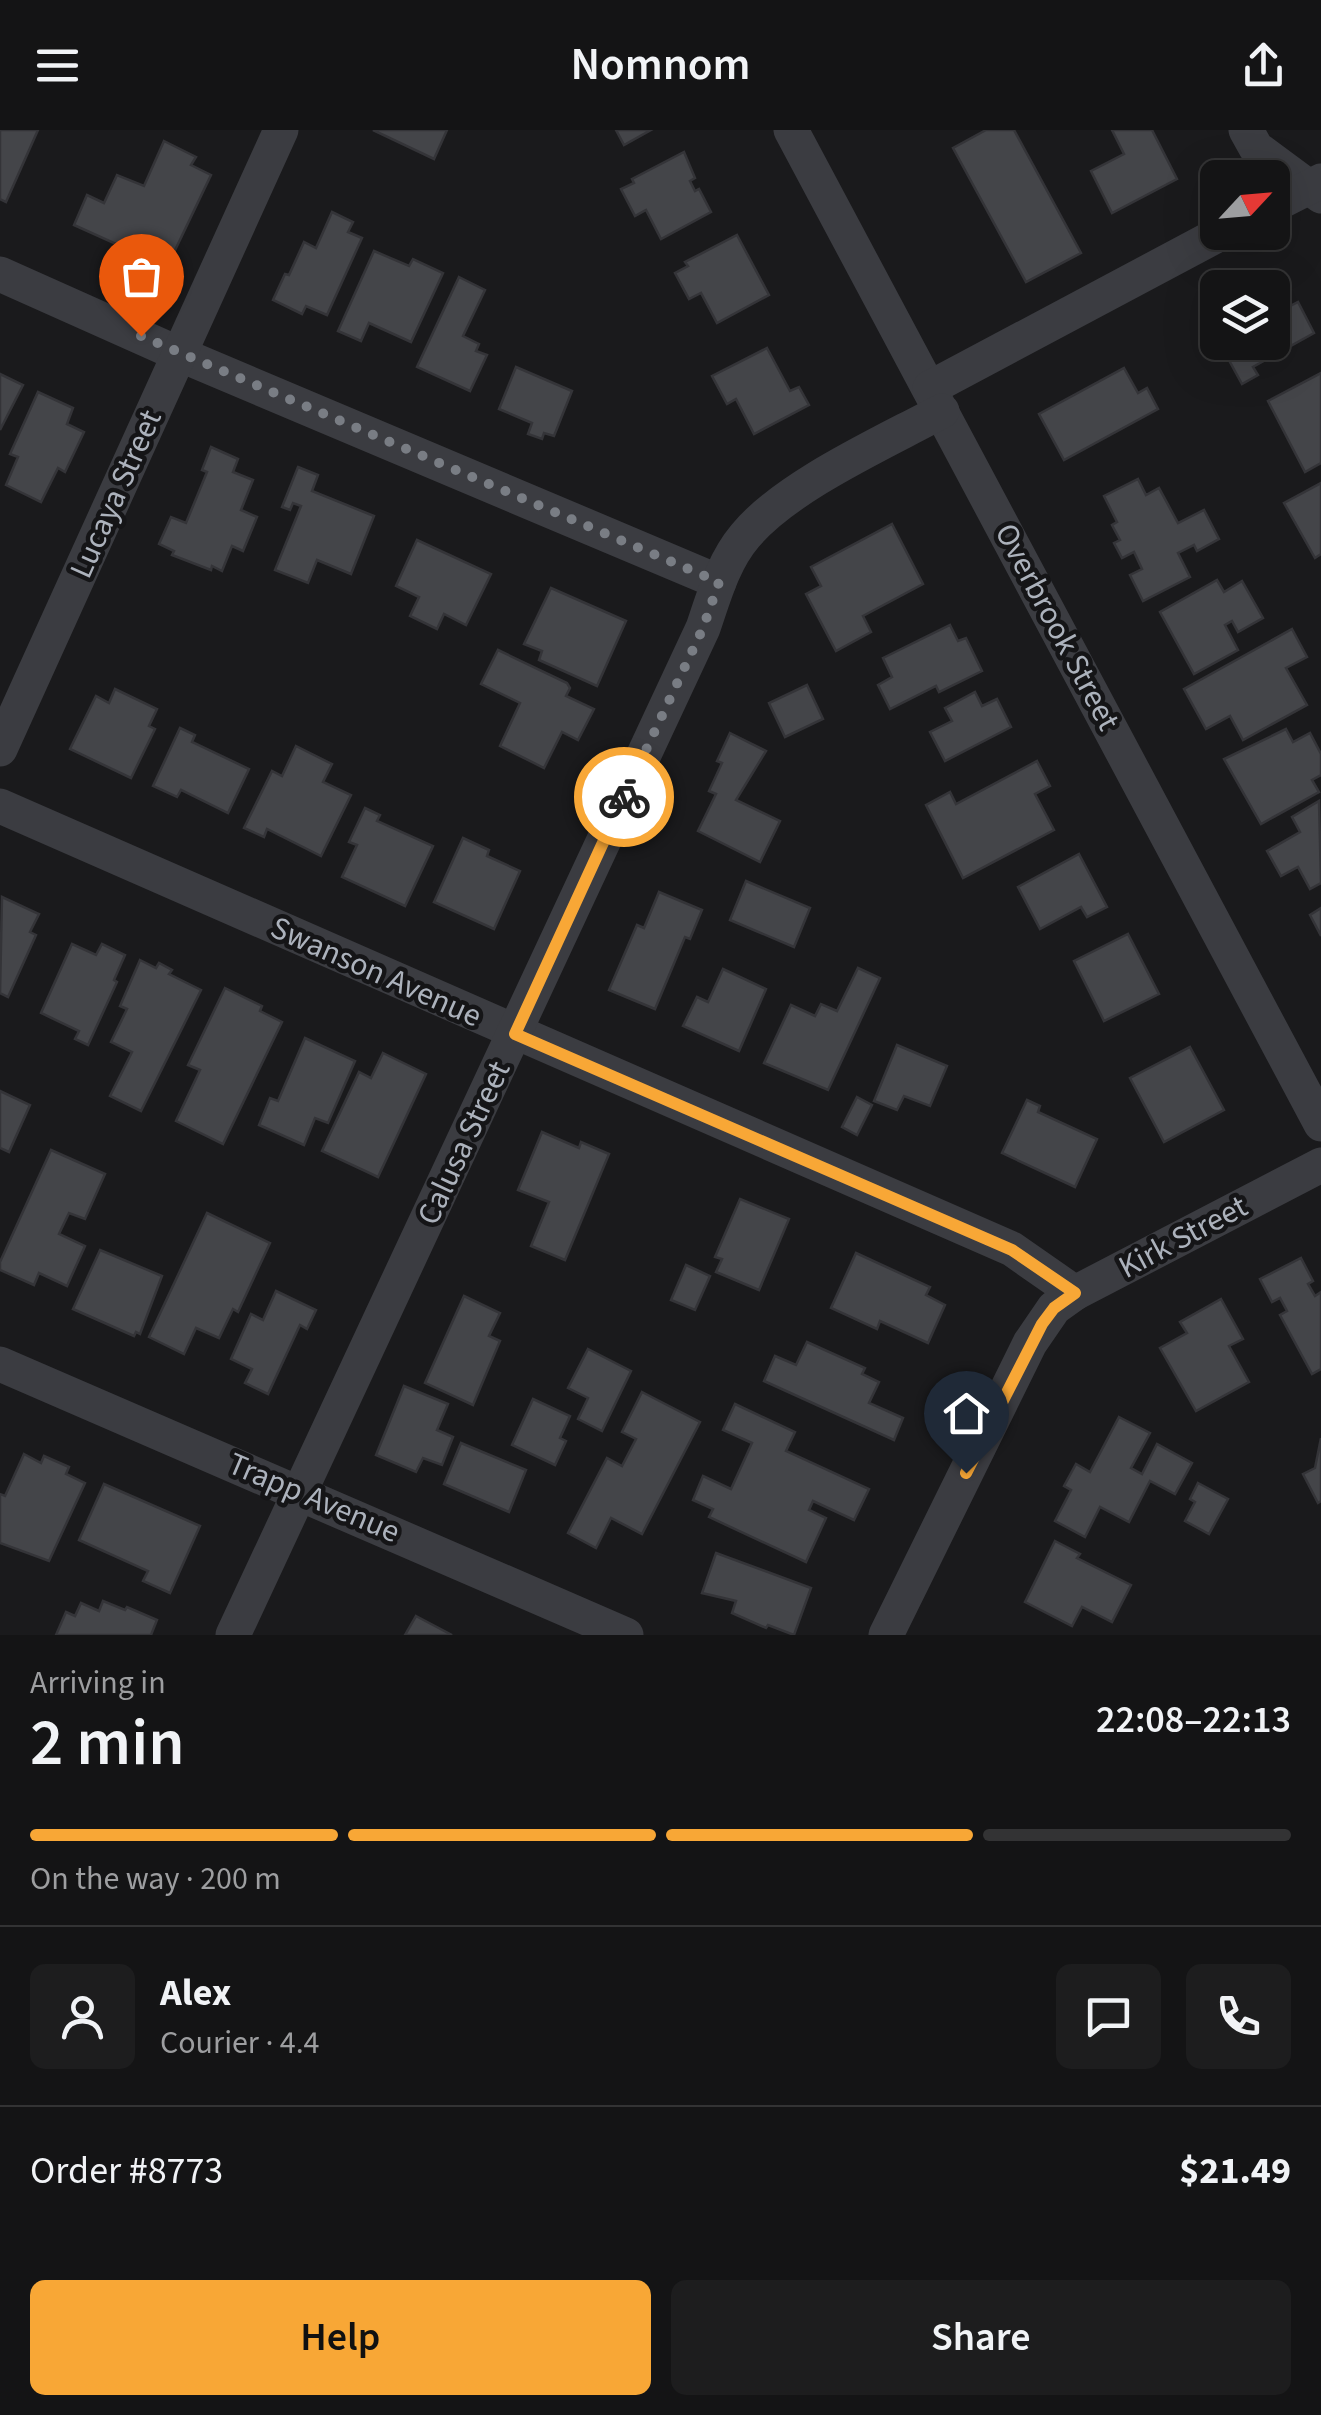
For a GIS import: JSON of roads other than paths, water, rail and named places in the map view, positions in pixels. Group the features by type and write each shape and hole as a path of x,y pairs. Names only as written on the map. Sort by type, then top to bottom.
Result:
{"street":[{"name":"Lucaya Street","path":"0,749 281,130"},
{"name":"Overbrook Street","path":"792,130 1321,1124"},
{"path":"1246,130 1256,148 1317,188"},
{"path":"1290,199 1317,188"},
{"name":"Calusa Street","path":"233,1635 695,645 719,582 745,535 936,399 1200,245"},
{"path":"0,274 179,354 719,582"},
{"name":"Swanson Avenue","path":"0,806 1012,1250 1075,1293"},
{"name":"Kirk Street","path":"886,1635 1030,1343 1054,1308 1075,1293 1321,1165"},
{"name":"Trapp Avenue","path":"0,1364 626,1635"}]}
